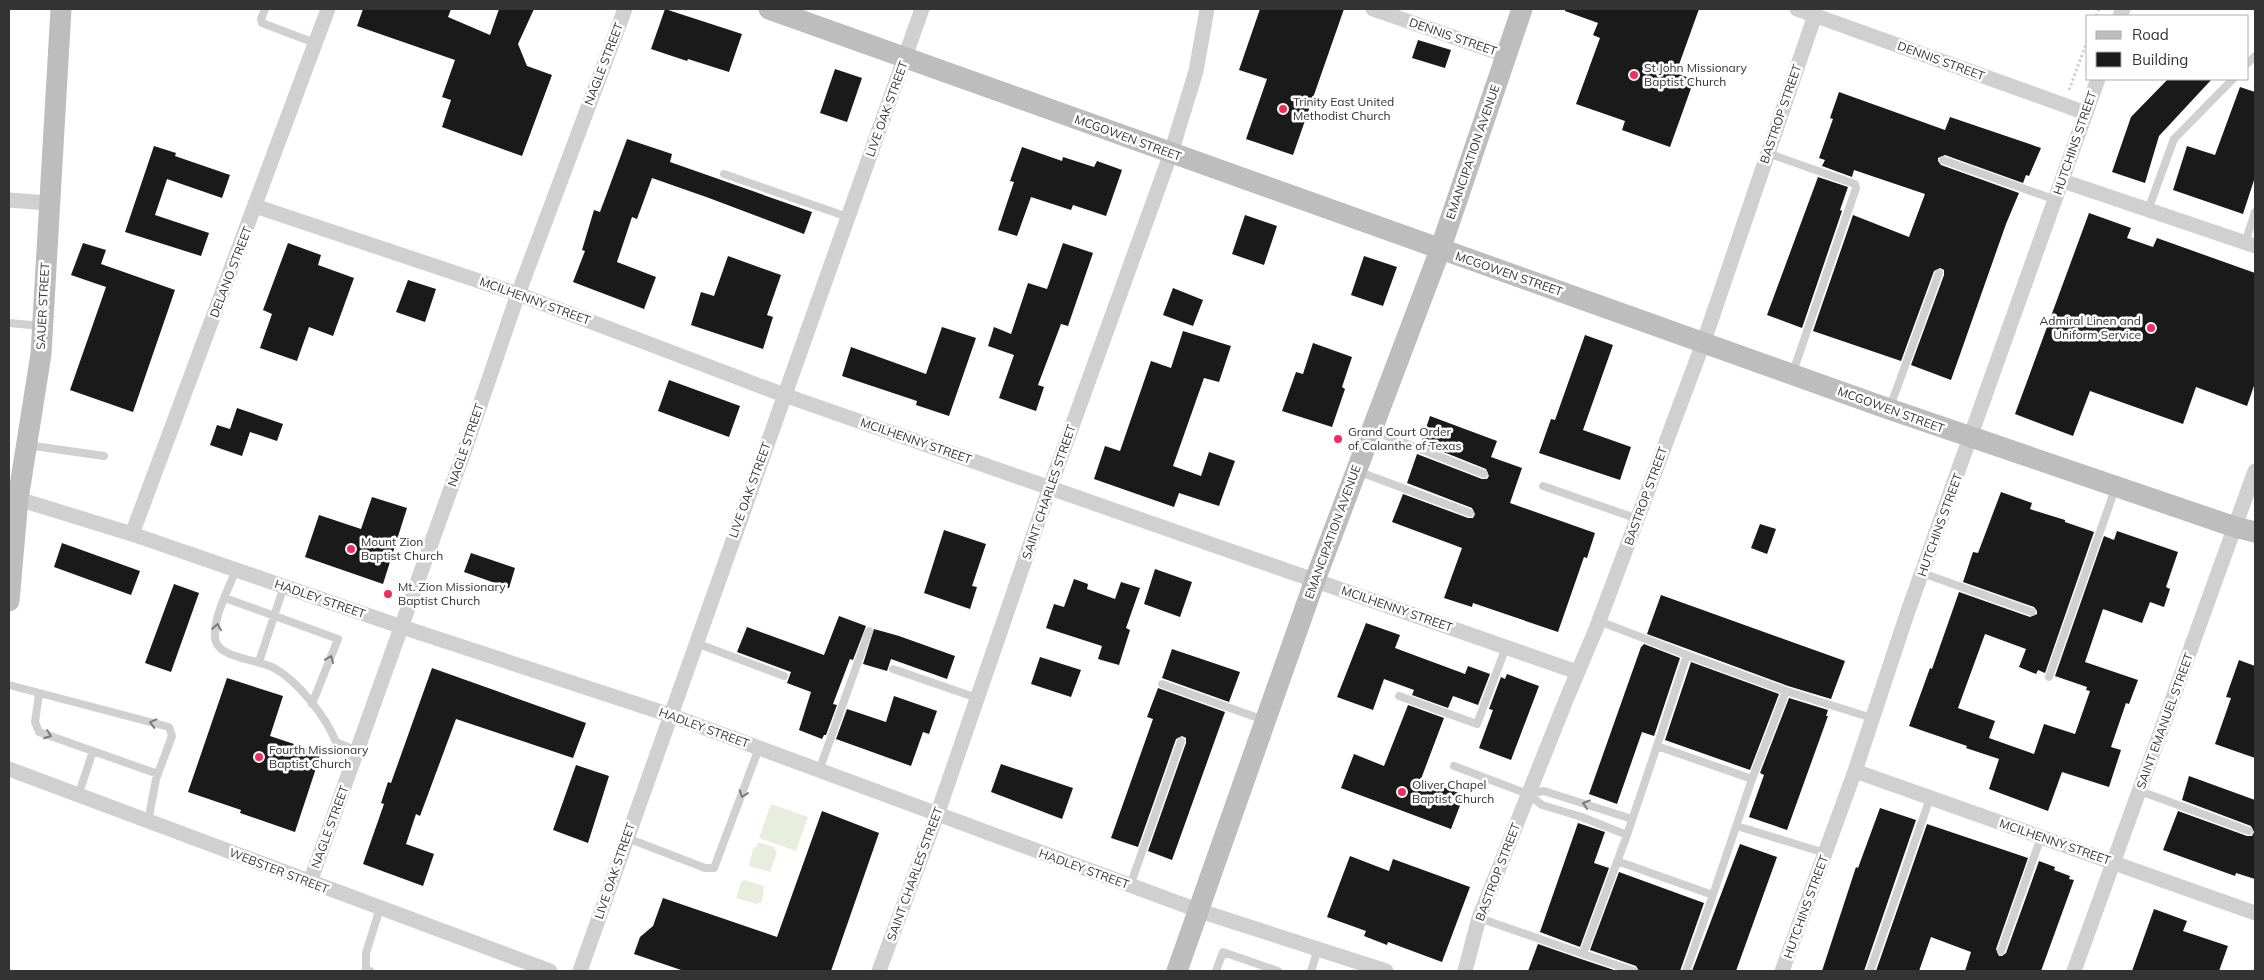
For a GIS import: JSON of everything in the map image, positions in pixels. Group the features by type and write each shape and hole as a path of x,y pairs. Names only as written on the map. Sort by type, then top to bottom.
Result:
{"street":[{"name":"SAUER STREET","path":"9,601 18,499 25,445 41,354 48,203 61,9"},
{"name":"DELANO STREET","path":"132,534 328,9"},
{"name":"NAGLE STREET","path":"310,882 402,627 518,294 625,9"},
{"name":"MCGOWEN STREET","path":"769,9 1971,438 2250,532"},
{"name":"LIVE OAK STREET","path":"580,971 922,9"},
{"name":"SAINT CHARLES STREET","path":"879,971 937,815 1050,487 1171,153 1189,98 1207,9"},
{"name":"DENNIS STREET","path":"1373,9 1505,54"},
{"name":"EMANCIPATION AVENUE","path":"1177,971 1200,911 1315,580 1440,250 1505,54 1522,9"},
{"name":"DENNIS STREET","path":"1797,9 2086,113"},
{"name":"BASTROP STREET","path":"1465,971 1479,918 1599,621 1704,342 1814,15"},
{"name":"HUTCHINS STREET","path":"1782,971 1855,771 1922,573 2098,80"},
{"path":"2063,180 2250,244"},
{"path":"9,200 48,203"},
{"name":"MCILHENNY STREET","path":"256,206 518,294 784,395 1577,672"},
{"name":"SAINT EMANUEL STREET","path":"2074,971 2140,791 2250,532 2255,471"},
{"name":"HADLEY STREET","path":"18,499 132,534 402,627 670,715 1130,886 1200,911 1386,971"},
{"name":"WEBSTER STREET","path":"9,769 550,971"},
{"name":"MCILHENNY STREET","path":"1855,771 2255,913"}],"lane":[{"path":"264,9 260,19 262,24 315,43"},
{"path":"2148,210 2174,139 2232,80"},
{"path":"1768,153 1855,184 1856,188 1792,374"},
{"path":"1943,160 2056,200"},
{"path":"724,174 848,217"},
{"path":"2250,244 2255,212"},
{"path":"1889,409 1939,273"},
{"path":"9,323 42,326"},
{"path":"1372,430 1484,474"},
{"path":"25,445 104,456"},
{"path":"1356,471 1470,513"},
{"path":"1544,486 1638,519"},
{"path":"2049,677 2116,487"},
{"path":"236,570 215,630 216,642 219,648 229,654 259,662 283,674 330,725 336,742 357,751"},
{"path":"1922,573 2032,612"},
{"path":"259,662 284,586"},
{"path":"225,598 338,639 312,704"},
{"path":"1599,621 1786,691 1872,718"},
{"path":"820,771 870,631"},
{"path":"696,643 784,676"},
{"path":"1399,696 1477,724 1506,647"},
{"path":"1583,954 1627,835 1687,655"},
{"path":"894,669 977,698"},
{"path":"1162,684 1266,721"},
{"path":"9,685 169,727 172,736 158,774 148,822"},
{"path":"1686,971 1752,779 1786,691"},
{"path":"39,694 35,722 39,732 158,774"},
{"path":"1130,886 1181,741"},
{"path":"1657,746 1752,779"},
{"path":"627,838 705,868 714,868 759,748"},
{"path":"78,796 93,751"},
{"path":"1454,766 1528,794 1542,805 1582,817 1627,835"},
{"path":"1528,794 1544,791 1632,819"},
{"path":"2140,791 2249,831"},
{"path":"1870,971 1930,798"},
{"path":"1736,826 1825,854"},
{"path":"2001,951 2041,837"},
{"path":"1617,861 1713,895"},
{"path":"370,971 366,970 366,952 380,908"},
{"path":"1479,918 1634,971"},
{"path":"1310,971 1318,949"},
{"path":"1216,971 1223,952 1278,971"}],"path":[{"name":"HUTCHINS STREET","path":"2068,92 2086,43"}],"green space":[{"path":"771,804 808,817 796,851 759,838"},
{"path":"758,842 774,847 777,853 770,872 749,866 753,849 757,846"},
{"path":"745,880 764,886 762,902 756,904 736,898 741,882"}],"building":[{"path":"363,9 451,9 448,17 490,35 499,9 534,9 518,44 527,66 552,75 522,156 442,127 451,100 442,97 455,60 357,26"},
{"path":"665,9 742,34 729,72 651,49"},
{"name":"Trinity East United Methodist Church","path":"1260,9 1344,9 1293,155 1246,139 1267,79 1239,70"},
{"name":"St John Missionary Baptist Church","path":"1565,9 1699,9 1676,73 1694,80 1670,147 1622,130 1625,121 1576,104 1600,38 1593,35 1598,23 1565,11"},
{"path":"1418,40 1451,50 1445,68 1412,58"},
{"path":"835,69 862,78 847,122 820,113"},
{"path":"2167,80 2211,80 2159,136 2145,183 2112,172 2131,117"},
{"path":"2240,87 2255,92 2255,177 2243,214 2173,190 2187,146 2215,155"},
{"path":"1839,92 1945,130 1950,117 2041,148 2029,176 2026,175 2023,183 1945,155 1938,158 1941,165 2019,193 2006,224 1951,380 1911,365 1944,275 1944,270 1940,268 1934,271 1901,361 1813,331 1853,215 1909,237 1925,194 1854,170 1852,177 1822,166 1825,160 1819,158 1833,119 1830,118"},
{"path":"627,139 672,154 670,162 812,212 804,234 652,178 637,219 632,217 617,262 656,277 644,309 573,282 585,251 582,250 594,210 600,212"},
{"path":"154,146 176,153 175,156 230,175 222,198 167,179 155,215 209,233 201,256 125,232"},
{"path":"1022,147 1062,161 1063,157 1094,167 1097,161 1122,170 1106,216 1073,205 1071,210 1031,197 1017,236 998,230 1014,182 1010,181"},
{"path":"1818,177 1848,187 1840,210 1842,211 1802,328 1767,315"},
{"name":"Admiral Linen and Uniform Service","path":"2089,213 2131,228 2127,238 2153,247 2157,238 2255,273 2255,383 2247,406 2196,387 2183,424 2090,391 2073,436 2015,414"},
{"path":"1245,215 1277,226 1264,265 1232,254"},
{"path":"83,243 106,250 101,264 175,290 133,412 70,390 106,287 71,275"},
{"path":"288,243 321,255 318,265 354,278 333,336 309,327 297,361 260,348 272,314 263,310"},
{"path":"1063,243 1093,253 1068,326 1061,324 1038,385 1044,387 1036,411 999,398 1014,355 988,346 994,327 1011,334 1028,283 1047,289"},
{"path":"728,256 781,275 767,315 773,317 763,349 691,325 701,292 714,296"},
{"path":"1364,256 1397,267 1383,306 1351,295"},
{"path":"408,280 436,289 425,322 396,312"},
{"path":"1173,288 1203,300 1193,326 1163,315"},
{"path":"942,327 976,338 949,416 916,405 917,401 842,376 851,347 926,374"},
{"path":"1183,331 1231,346 1219,382 1204,378 1173,466 1201,476 1209,452 1235,461 1219,506 1179,493 1174,507 1094,479 1105,446 1120,451 1151,361 1171,368"},
{"path":"1585,335 1613,345 1583,430 1631,447 1620,480 1539,453 1551,419 1555,420"},
{"path":"1313,343 1352,357 1342,387 1345,389 1332,427 1282,411 1296,372 1303,374"},
{"path":"669,380 740,406 729,437 658,411"},
{"path":"237,408 283,424 277,441 250,432 242,456 210,445 217,425 230,429"},
{"path":"1430,416 1497,441 1491,457 1522,468 1510,503 1595,533 1587,558 1584,557 1558,632 1473,603 1472,607 1444,598 1462,548 1392,522 1403,494 1468,518 1473,518 1475,514 1472,508 1407,483 1417,454 1482,479 1487,479 1489,476 1486,469 1421,443"},
{"path":"2001,492 2032,503 2030,509 2094,532 2045,673 2038,670 2036,674 2019,667 2026,649 1985,634 1958,708 1995,721 1989,738 2034,754 2044,724 2075,734 2090,691 2086,690 2087,687 2055,676 2104,536 2114,540 2117,531 2178,552 2166,587 2170,589 2164,607 2150,602 2142,623 2103,609 2085,662 2138,680 2129,704 2126,703 2111,747 2121,750 2109,787 2062,772 2048,811 1989,789 1999,759 1909,726 1930,668 1932,669 1959,592 2030,617 2037,614 2034,607 1963,582 1973,552 1978,553"},
{"name":"Mount Zion Baptist Church","path":"372,497 407,508 383,584 305,557 319,515 361,529"},
{"path":"1760,524 1776,529 1767,554 1751,548"},
{"path":"944,530 986,544 972,586 977,587 970,609 924,593"},
{"path":"62,543 140,571 131,595 54,567"},
{"path":"471,553 515,568 509,588 464,572"},
{"path":"1155,569 1192,582 1180,617 1144,604"},
{"path":"1074,579 1088,584 1087,589 1115,599 1121,582 1140,588 1126,628 1130,630 1119,665 1098,659 1102,646 1046,628 1054,604 1064,607"},
{"path":"174,584 199,593 171,672 145,663"},
{"path":"1661,595 1845,661 1831,699 1788,686 1647,634"},
{"path":"839,616 866,626 853,660 850,659 833,704 837,705 826,735 822,739 799,730 811,692 787,683 791,672 737,652 747,627 824,655"},
{"path":"1366,623 1400,635 1395,648 1465,674 1468,666 1490,674 1478,705 1453,696 1448,708 1412,695 1414,690 1384,679 1373,710 1337,697"},
{"path":"874,629 955,656 947,679 891,659 887,671 863,664"},
{"path":"1644,644 1680,658 1654,736 1642,732 1617,804 1589,794 1641,647"},
{"path":"1172,649 1240,672 1229,702 1162,678"},
{"path":"1040,657 1081,670 1071,697 1031,684"},
{"path":"2239,660 2255,666 2255,758 2215,744 2231,698 2226,697"},
{"path":"1691,662 1779,694 1750,770 1665,740"},
{"path":"432,668 586,723 573,758 456,719 420,816 416,814 406,844 434,854 423,886 363,864 384,804 381,803 388,782 391,783"},
{"path":"1507,674 1539,686 1511,760 1479,748 1493,710 1489,709 1501,677 1505,679"},
{"name":"Fourth Missionary Baptist Church","path":"227,678 283,696 270,736 321,753 295,832 240,813 241,810 188,792"},
{"path":"1158,688 1225,712 1172,860 1148,851 1186,743 1186,738 1182,736 1176,739 1138,847 1111,838 1153,719 1147,717"},
{"path":"894,696 937,711 929,734 923,732 911,766 836,739 847,709 886,722"},
{"path":"1789,698 1828,710 1826,716 1828,716 1787,830 1749,817 1764,775 1760,773"},
{"name":"Oliver Chapel Baptist Church","path":"1408,705 1444,718 1421,779 1464,795 1451,829 1341,788 1354,754 1384,766"},
{"path":"1001,764 1073,788 1062,819 991,792"},
{"path":"576,765 609,776 588,843 553,830"},
{"path":"2189,776 2255,800 2255,879 2236,873 2235,876 2163,850 2178,811 2247,836 2252,836 2254,832 2251,826 2182,800"},
{"path":"1880,808 1916,820 1864,971 1822,971 1856,867 1858,868"},
{"path":"822,811 879,833 831,971 684,971 634,954 640,937 653,926 663,898 777,937"},
{"path":"1578,823 1605,832 1594,863 1609,868 1580,947 1540,932"},
{"path":"1927,824 2028,858 1996,949 1999,956 2006,953 2039,861 2055,867 2054,870 2070,876 2069,879 2074,880 2041,971 1965,971 1971,952 1931,937 1919,971 1876,971"},
{"path":"1740,844 1777,857 1736,971 1692,971"},
{"path":"1350,856 1389,871 1393,859 1470,887 1442,962 1388,942 1387,945 1364,936 1366,931 1327,917"},
{"path":"1619,872 1704,903 1680,971 1639,971 1636,966 1590,950"},
{"path":"2154,909 2187,921 2183,931 2228,946 2219,971 2132,971"},
{"path":"1538,944 1581,959 1617,971 1528,971"}],"place":[{"name":"St John Missionary Baptist Church","path":"1634,75"},
{"name":"Trinity East United Methodist Church","path":"1283,109"},
{"name":"Admiral Linen and Uniform Service","path":"2151,328"},
{"name":"Grand Court Order of Calanthe of Texas","path":"1338,439"},
{"name":"Mount Zion Baptist Church","path":"351,549"},
{"name":"Mt. Zion Missionary Baptist Church","path":"388,594"},
{"name":"Fourth Missionary Baptist Church","path":"259,757"},
{"name":"Oliver Chapel Baptist Church","path":"1402,792"}]}
